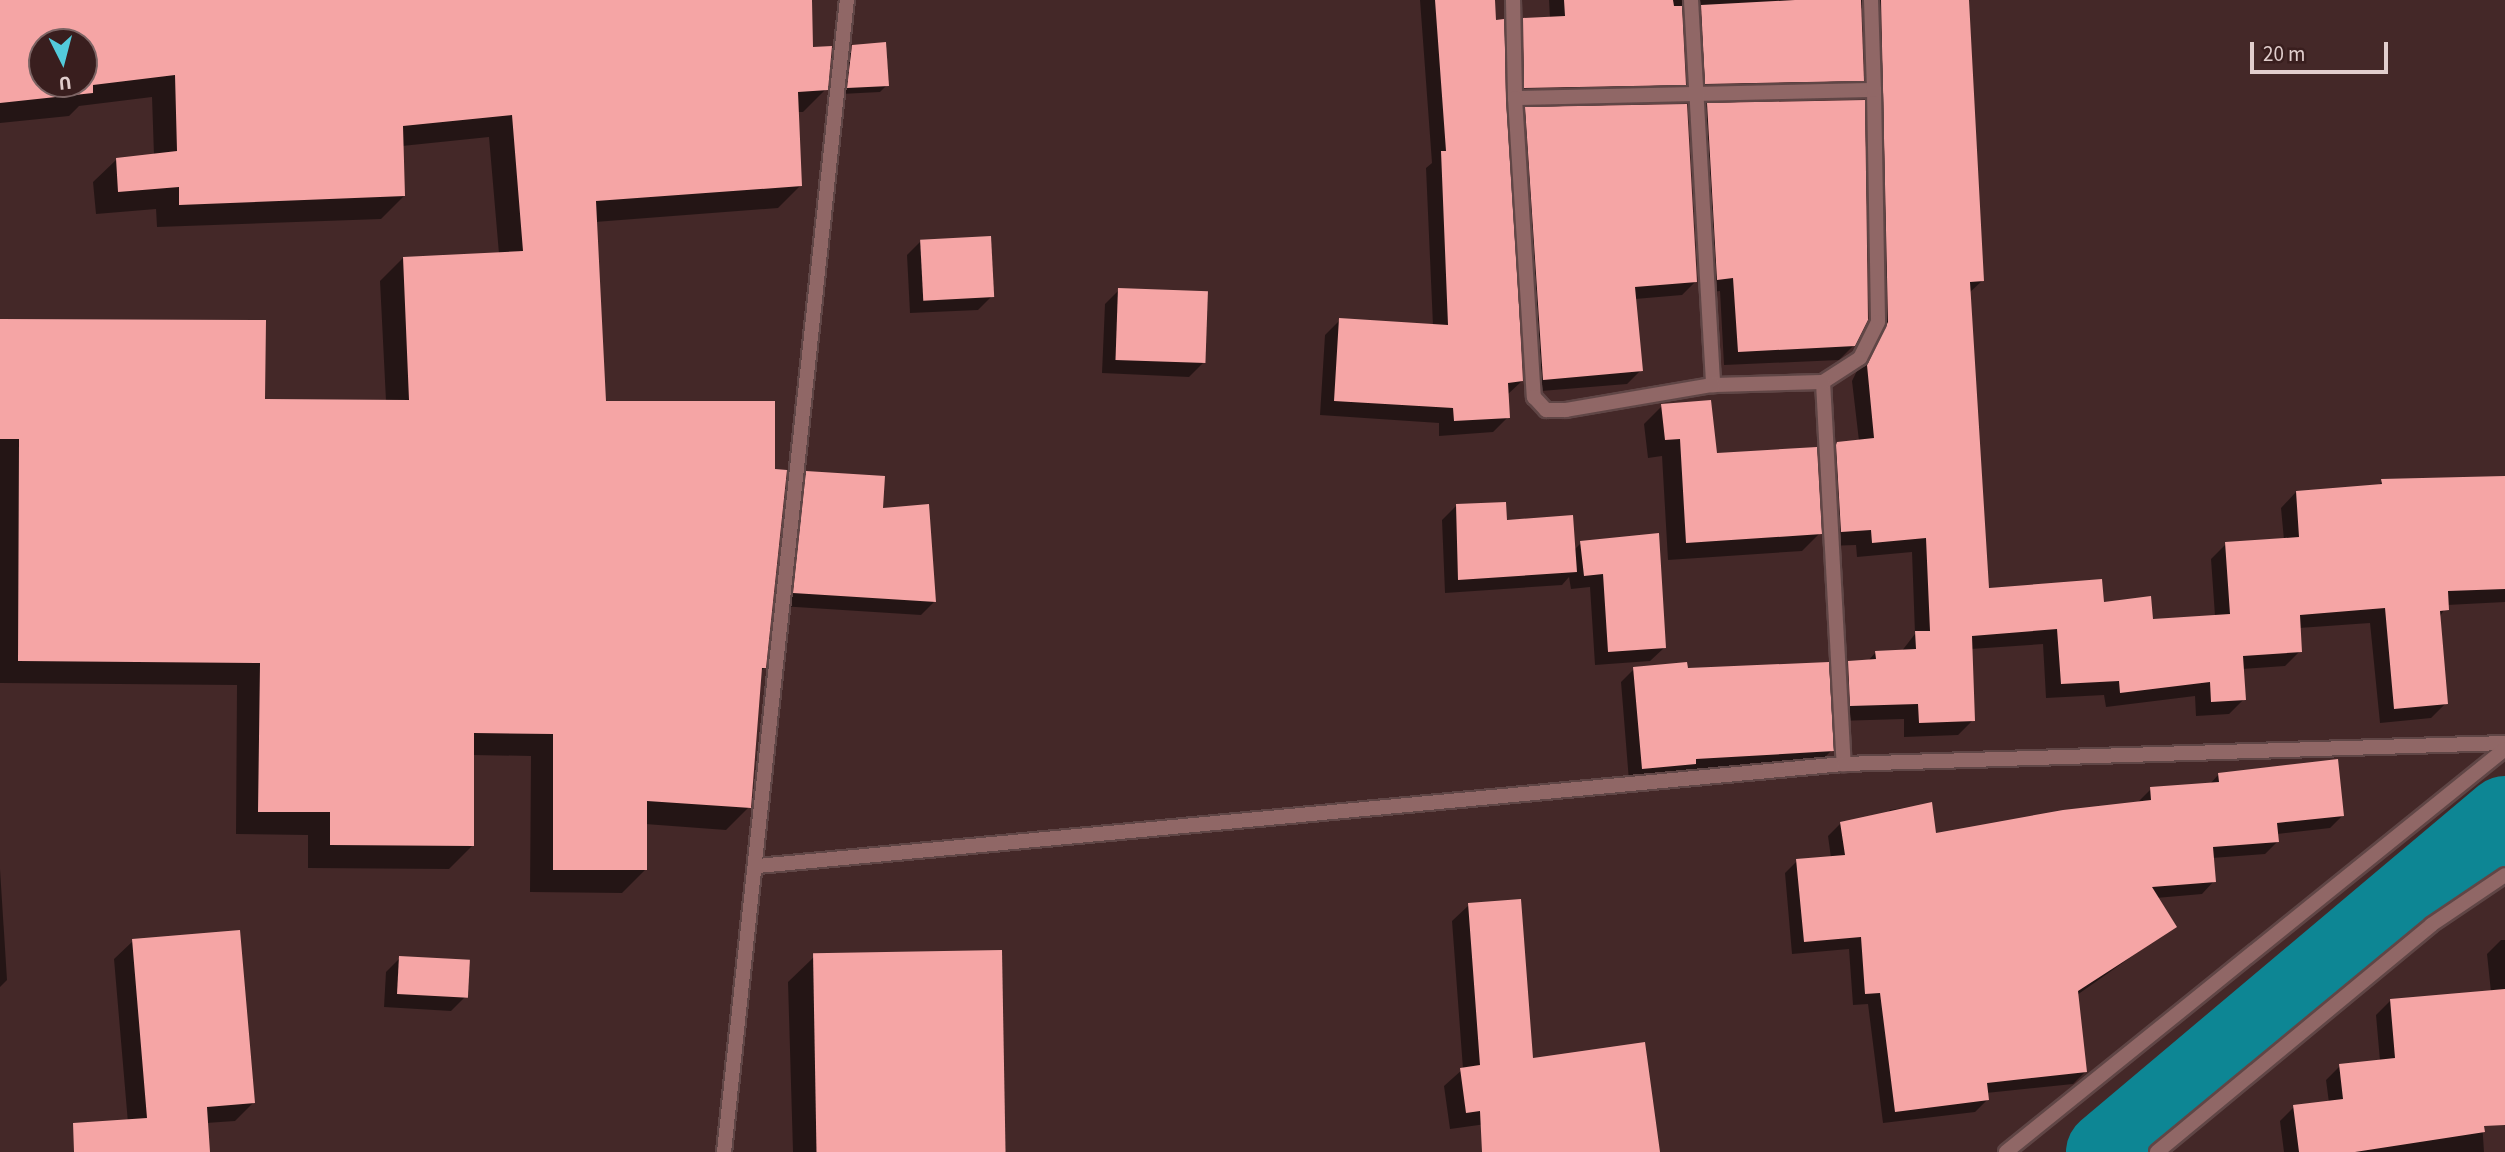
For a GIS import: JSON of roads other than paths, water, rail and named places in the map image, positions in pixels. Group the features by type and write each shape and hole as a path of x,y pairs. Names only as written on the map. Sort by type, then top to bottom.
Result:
{"street":[{"path":"724,1152 758,866 847,0"},
{"path":"1513,0 1515,98 1534,397 1546,410 1566,410 1713,385 1823,382 1860,358 1878,322 1871,0"},
{"path":"1691,0 1713,385"},
{"path":"1515,98 1874,90"},
{"path":"1823,382 1844,764"},
{"path":"758,866 1844,764 2505,743"},
{"path":"2006,1152 2505,749"},
{"path":"2157,1152 2431,925 2505,875"}],"waterway":[{"path":"2107,1152 2505,817"}]}
